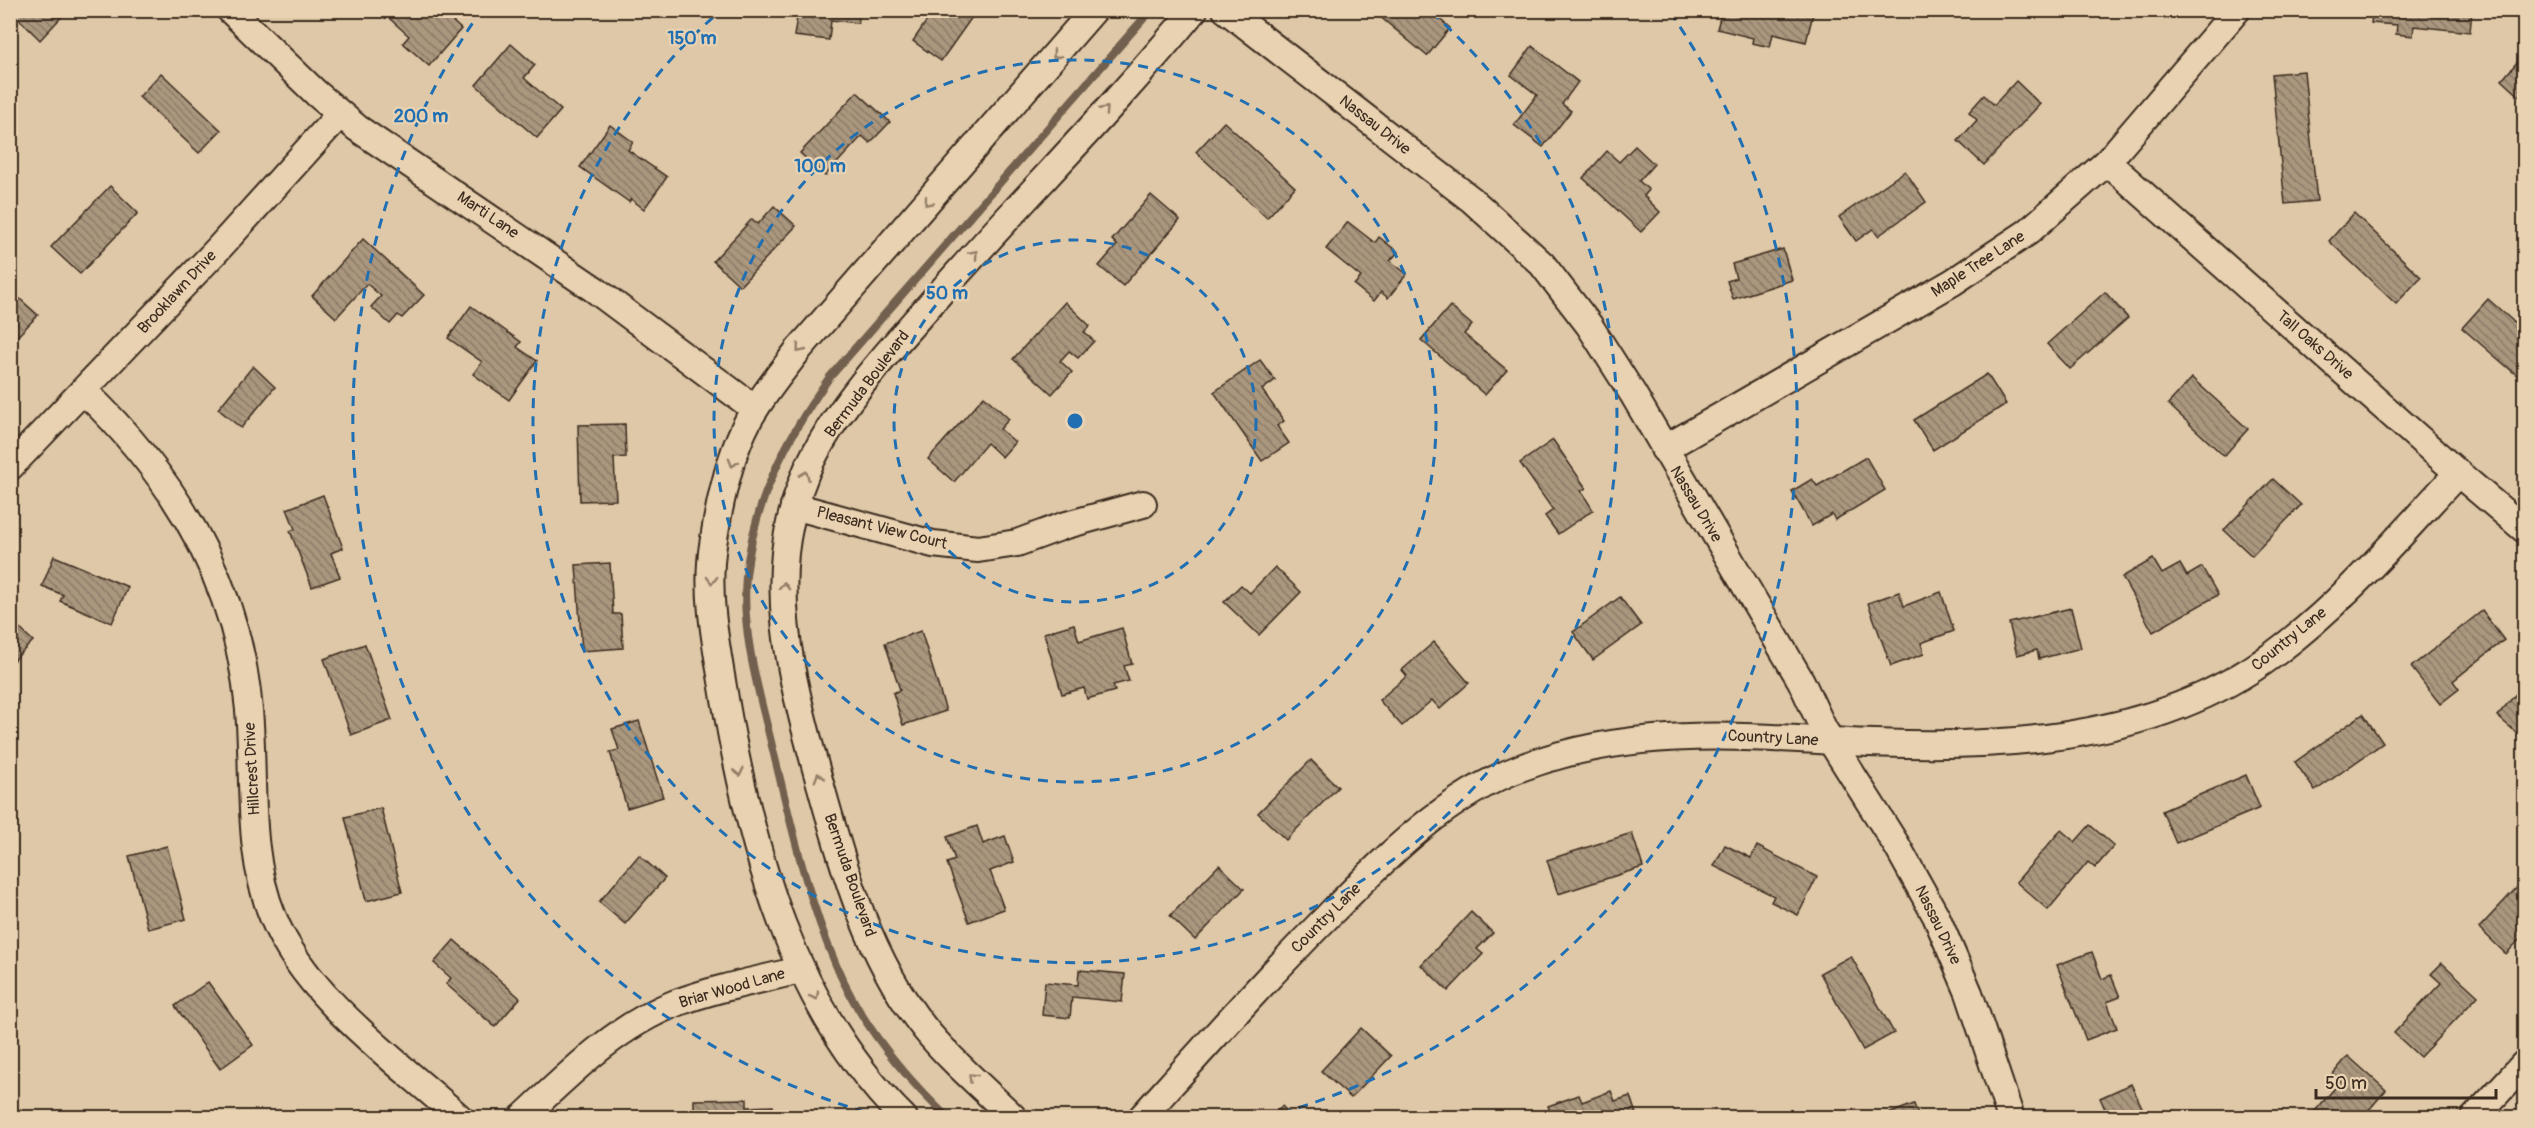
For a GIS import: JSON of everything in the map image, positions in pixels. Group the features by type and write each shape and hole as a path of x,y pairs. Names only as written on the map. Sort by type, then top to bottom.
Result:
{"street":[{"name":"Marti Lane","path":"230,10 340,114 594,289 755,409"},
{"path":"904,1118 882,1096 843,1047 800,969 785,935 750,817 733,742 711,607 712,547 724,491 736,451 755,409 799,349 1094,10"},
{"name":"Bermuda Boulevard","path":"1014,1118 926,1029 895,985 871,938 843,864 810,749 791,664 785,618 785,552 794,506 807,469 836,422 872,372 1020,202 1194,10"},
{"name":"Nassau Drive","path":"1226,10 1472,200 1542,264 1589,325 1633,394 1801,681 1830,741 1897,846 1936,916 1969,993 2011,1118"},
{"name":"Maple Tree Lane","path":"1664,449 1953,282 2028,232 2107,162 2237,10"},
{"name":"Brooklawn Drive","path":"10,467 218,249 340,114"},
{"name":"Tall Oaks Drive","path":"2107,162 2524,529"},
{"name":"Hillcrest Drive","path":"84,390 112,417 170,492 201,540 218,576 243,664 249,710 254,820 260,872 273,917 296,960 330,1000 460,1118"},
{"name":"Country Lane","path":"1141,1118 1297,947 1372,872 1433,818 1468,794 1522,767 1602,744 1699,735 1830,741 1993,742 2033,740 2118,725 2164,712 2241,676 2275,654 2356,581 2458,473"},
{"name":"Pleasant View Court","path":"794,506 933,544 978,549 1017,543 1063,526 1143,504"},
{"name":"Briar Wood Lane","path":"522,1118 579,1065 644,1019 674,1004 708,993 800,969"},
{"path":"2474,1118 2524,1064"}],"building":[{"path":"10,10 68,10 40,40"},
{"path":"380,10 440,10 461,29 429,66 403,43 409,36"},
{"path":"774,10 859,10 858,23 831,20 829,40 794,36 797,17 773,14"},
{"path":"934,10 977,10 941,61 913,41"},
{"path":"1372,10 1429,10 1450,28 1427,56"},
{"path":"1722,10 1814,10 1806,42 1773,34 1770,47 1752,43 1753,38 1717,29"},
{"path":"2035,10 2061,10 2035,14"},
{"path":"2373,10 2472,10 2470,32 2414,26 2413,36 2396,34 2397,25 2371,23"},
{"path":"511,44 535,65 524,78 561,110 537,138 476,85"},
{"path":"1532,46 1578,82 1562,104 1571,111 1543,147 1514,125 1537,95 1511,75"},
{"path":"2524,54 2524,100 2502,80"},
{"path":"2304,71 2317,201 2285,204 2272,74"},
{"path":"161,73 221,130 199,153 139,97"},
{"path":"2016,81 2040,104 1984,165 1958,141 1977,120 1969,112 1984,95 1994,105"},
{"path":"857,92 890,122 870,143 862,136 825,176 800,153"},
{"path":"1224,122 1295,187 1267,218 1196,152"},
{"path":"610,125 633,142 628,150 667,177 644,209 631,199 629,202 580,167"},
{"path":"1635,146 1654,164 1639,181 1649,190 1644,196 1660,212 1641,232 1583,178 1607,151 1619,162"},
{"path":"1905,171 1926,202 1878,236 1873,229 1856,241 1839,217"},
{"path":"110,186 138,213 80,274 51,247"},
{"path":"1151,195 1180,220 1123,286 1099,266 1117,245 1112,240"},
{"path":"774,206 796,226 740,286 713,261 752,219 758,224"},
{"path":"2354,213 2421,277 2396,304 2329,241"},
{"path":"1348,222 1375,243 1379,237 1398,252 1390,261 1407,274 1388,298 1381,292 1374,301 1354,285 1361,277 1326,249"},
{"path":"363,239 424,295 402,318 398,315 390,324 371,307 381,296 367,284 336,318 312,296"},
{"path":"1783,249 1792,280 1733,299 1727,281 1736,278 1732,264"},
{"path":"10,290 38,315 10,344"},
{"path":"2105,292 2128,318 2070,369 2047,344"},
{"path":"2488,299 2524,331 2524,373 2520,378 2462,328"},
{"path":"1065,302 1090,326 1084,332 1094,341 1078,358 1069,351 1060,361 1072,372 1052,394 1013,359"},
{"path":"471,306 521,342 517,347 537,361 509,400 473,374 482,362 448,338"},
{"path":"1450,306 1472,325 1464,334 1507,370 1485,395 1421,340"},
{"path":"1260,360 1275,380 1262,390 1284,421 1277,426 1289,443 1262,461 1214,392"},
{"path":"253,366 275,387 241,428 218,409"},
{"path":"1987,374 2006,404 1933,450 1914,420"},
{"path":"2192,378 2248,429 2224,456 2168,404"},
{"path":"984,396 1009,419 1000,429 1015,442 1002,457 987,443 954,482 928,459"},
{"path":"625,424 626,457 614,458 616,500 580,501 578,425"},
{"path":"1553,440 1586,488 1581,491 1593,510 1558,534 1545,516 1553,510 1520,463"},
{"path":"1866,457 1885,490 1835,520 1832,514 1812,526 1792,491 1812,479 1817,486"},
{"path":"2273,479 2301,505 2252,556 2224,530"},
{"path":"323,495 343,548 331,553 340,577 312,587 290,531 295,529 287,509"},
{"path":"54,556 128,587 112,623 60,601 63,595 42,586"},
{"path":"2153,559 2162,574 2180,564 2187,576 2202,567 2218,595 2153,632 2122,577"},
{"path":"610,563 613,614 621,614 623,648 582,651 576,565"},
{"path":"1275,567 1301,592 1259,635 1224,602 1241,585 1250,593"},
{"path":"1899,592 1904,606 1941,592 1954,631 1921,643 1924,654 1891,666 1868,603"},
{"path":"1620,597 1641,625 1593,660 1573,632"},
{"path":"2071,608 2081,648 2039,659 2037,650 2017,655 2009,623"},
{"path":"2482,611 2504,640 2453,681 2459,689 2440,704 2411,667"},
{"path":"10,619 33,641 10,664"},
{"path":"1074,624 1079,641 1122,628 1132,664 1124,666 1129,681 1113,685 1115,691 1087,699 1084,688 1062,694 1044,633"},
{"path":"921,631 946,711 903,725 893,693 900,690 885,643"},
{"path":"1434,642 1469,683 1440,709 1432,700 1402,726 1379,700 1407,676 1402,670"},
{"path":"365,644 392,720 351,735 324,659"},
{"path":"2520,689 2524,693 2524,739 2497,716"},
{"path":"2363,714 2383,743 2315,791 2295,762"},
{"path":"639,721 663,797 627,808 610,752 619,750 612,729"},
{"path":"1311,760 1338,787 1286,840 1258,813"},
{"path":"2246,775 2260,808 2176,843 2162,811"},
{"path":"381,808 402,892 366,901 345,817"},
{"path":"2090,825 2114,846 2095,868 2088,862 2048,910 2016,882 2061,830 2075,842"},
{"path":"977,826 983,844 1005,836 1014,862 990,871 1004,909 969,922 947,863 955,860 947,837"},
{"path":"1632,833 1643,867 1558,894 1547,860"},
{"path":"1725,845 1751,858 1757,846 1817,877 1798,915 1771,902 1774,896 1714,866"},
{"path":"167,846 186,919 148,929 129,856"},
{"path":"639,855 665,878 625,924 599,902"},
{"path":"1219,865 1244,889 1195,940 1170,916"},
{"path":"2524,880 2524,935 2506,954 2479,928"},
{"path":"1471,912 1493,933 1477,949 1483,954 1448,991 1421,965"},
{"path":"454,940 520,998 495,1027 446,984 451,978 434,963"},
{"path":"2092,952 2102,979 2111,975 2120,997 2107,1002 2117,1028 2086,1040 2057,965"},
{"path":"1851,956 1894,1033 1863,1050 1820,973"},
{"path":"2442,963 2478,996 2420,1057 2394,1033 2441,983 2431,974"},
{"path":"1079,970 1125,974 1122,1002 1072,997 1070,1018 1042,1015 1045,982 1078,985"},
{"path":"208,982 253,1045 220,1069 175,1006"},
{"path":"1361,1028 1391,1056 1351,1098 1321,1071"},
{"path":"2348,1056 2386,1090 2362,1118 2309,1118 2340,1082 2332,1075"},
{"path":"2131,1084 2147,1118 2109,1118 2100,1098"},
{"path":"1611,1091 1615,1101 1630,1096 1637,1117 1542,1118 1551,1114 1548,1106 1579,1095 1582,1102"},
{"path":"747,1099 747,1107 773,1106 773,1118 694,1118 694,1100"},
{"path":"1914,1104 1919,1118 1884,1118 1883,1116"},
{"path":"1282,1106 1293,1118 1271,1118"}],"waterway":[{"path":"948,1118 899,1066 870,1028 846,986 825,938 792,829 752,662 745,597 750,548 764,496 774,471 799,424 829,378 1151,10"}]}
